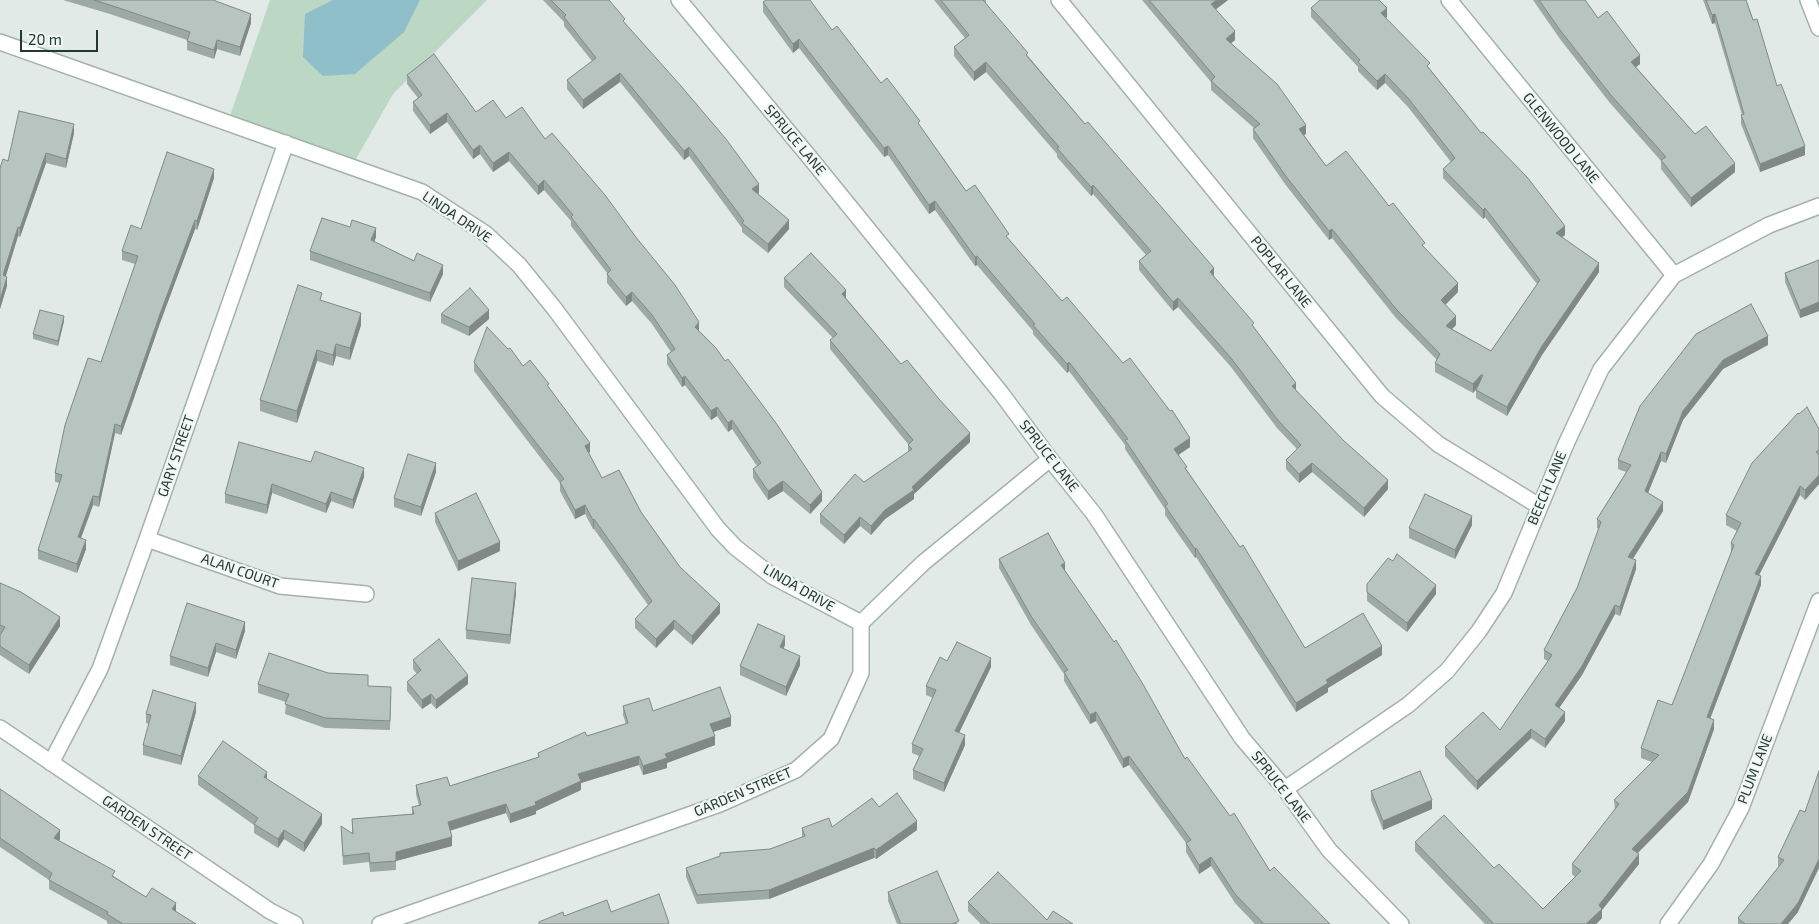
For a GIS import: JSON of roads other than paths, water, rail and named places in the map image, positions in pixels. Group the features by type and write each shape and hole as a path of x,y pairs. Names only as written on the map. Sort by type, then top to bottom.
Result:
{"street":[{"name":"SPRUCE LANE","path":"679,0 1001,393 1094,514 1242,738 1285,789 1329,850 1401,924"},
{"name":"POPLAR LANE","path":"1059,0 1382,396 1438,444 1539,506"},
{"name":"GLENWOOD LANE","path":"1449,0 1674,275"},
{"path":"1808,0 1819,28"},
{"name":"LINDA DRIVE","path":"0,42 422,192 486,234 519,265 554,308 718,529 735,547 772,576 861,623"},
{"name":"GARY STREET","path":"51,763 100,669 286,143"},
{"name":"BEECH LANE","path":"1285,789 1408,705 1446,671 1479,631 1504,594 1539,506 1601,369 1674,275 1769,225 1819,206"},
{"path":"861,623 923,563 1050,459"},
{"name":"ALAN COURT","path":"147,539 280,586 366,594"},
{"name":"PLUM LANE","path":"1668,924 1712,864 1741,808 1819,601"},
{"name":"GARDEN STREET","path":"380,924 720,804 796,770 831,739 860,673 861,623"},
{"name":"GARDEN STREET","path":"0,728 270,911 296,924"}],"water":[{"path":"333,0 420,0 404,32 355,74 323,76 303,57 305,14"}]}
